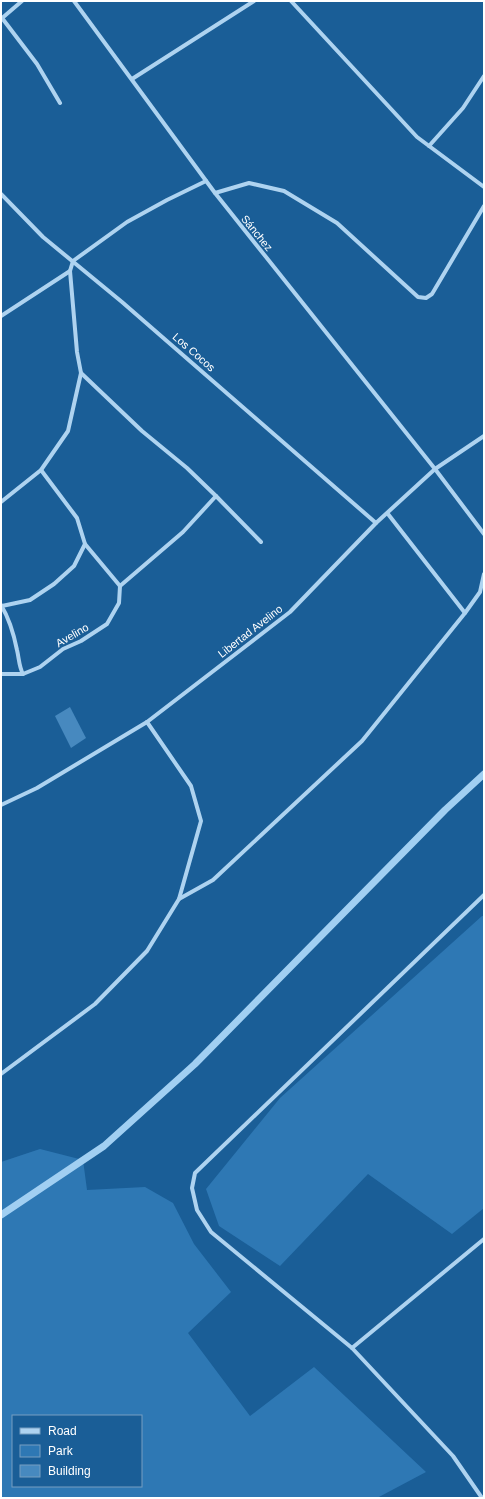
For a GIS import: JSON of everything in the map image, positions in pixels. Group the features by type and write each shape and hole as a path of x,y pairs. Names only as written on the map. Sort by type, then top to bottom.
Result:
{"street":[{"path":"22,1 1,19 36,64 60,103"},
{"name":"Sánchez","path":"74,1 215,193 435,469 484,534"},
{"path":"132,78 254,1"},
{"path":"291,1 417,137 484,187"},
{"path":"430,146 463,108 484,76"},
{"path":"1,502 41,470 68,431 81,373 77,352 70,271 73,261 127,222 206,181"},
{"path":"215,193 249,182 284,191 337,223 418,297 426,298 432,294 484,206"},
{"name":"Los Cocos","path":"1,194 43,237 128,307 376,523"},
{"path":"1,316 70,271"},
{"path":"81,373 137,426 187,468 261,542"},
{"name":"Libertad Avelino","path":"1,805 37,788 147,722 290,612 376,523 388,514 435,469 484,436"},
{"path":"41,470 77,518 85,544 120,586 183,532 216,496"},
{"path":"388,514 465,613"},
{"path":"23,674 20,668 10,626 2,606 30,600 54,584 74,566 85,544"},
{"path":"179,899 213,880 362,741 465,613 480,592 484,574"},
{"name":"Avelino","path":"1,674 23,674 40,667 64,649 81,641 107,624 119,603 120,586"},
{"path":"1,1074 95,1004 147,952 179,899 201,821 191,786 147,722"},
{"path":"482,1498 453,1456 352,1348 211,1232 197,1210 192,1188 195,1174 484,895"},
{"path":"352,1348 484,1239"}],"green space":[{"path":"482,916 484,916 484,1208 452,1234 368,1174 280,1266 219,1226 206,1189 280,1098"},
{"path":"40,1149 83,1160 87,1190 145,1187 173,1203 194,1244 231,1292 188,1333 250,1416 314,1367 426,1472 377,1498 1,1498 1,1162"}],"building":[{"path":"70,707 86,738 71,748 55,716"}],"waterway":[{"path":"1,1215 104,1146 195,1064 445,810 484,774"}]}
